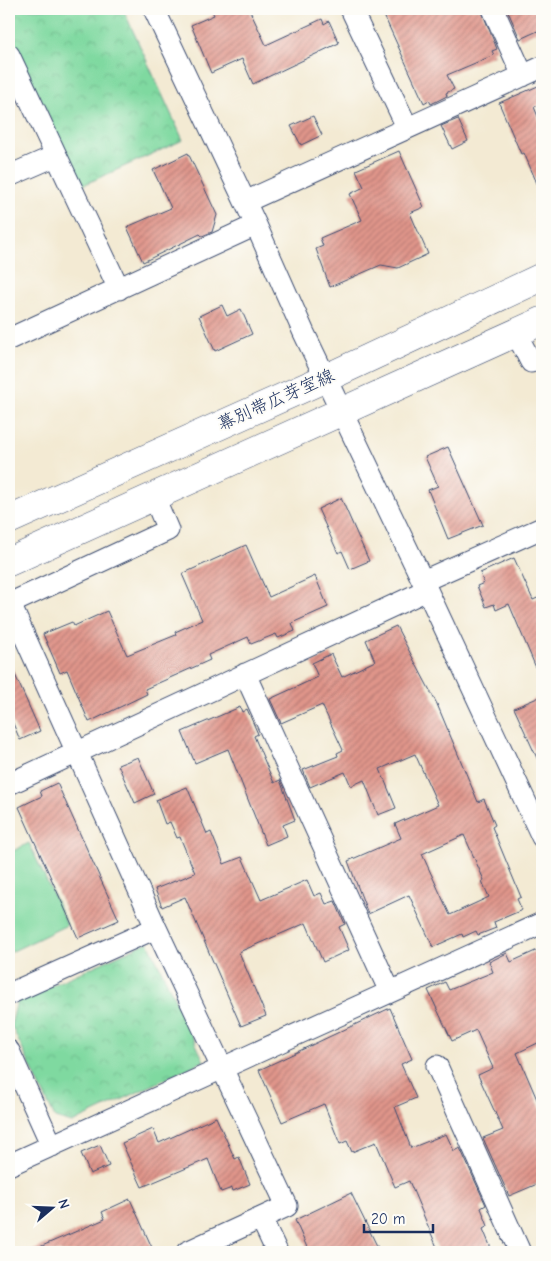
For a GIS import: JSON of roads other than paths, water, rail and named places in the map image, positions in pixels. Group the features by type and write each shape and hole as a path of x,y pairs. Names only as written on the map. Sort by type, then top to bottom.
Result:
{"main road":[{"name":"幕別帯広芽室線","path":"9,520 326,378 542,277"},
{"path":"11,555 154,497 542,321"}],"street":[{"path":"154,9 542,837"},
{"path":"351,9 407,127"},
{"path":"245,202 407,127 533,72 492,9"},
{"path":"9,55 119,289"},
{"path":"9,176 55,156"},
{"path":"9,339 256,225"},
{"path":"516,332 531,362 542,357"},
{"path":"154,497 168,530 9,604 156,928 286,1206 187,1252"},
{"path":"9,784 245,674 542,528"},
{"path":"245,674 390,992"},
{"path":"9,1165 542,923"},
{"path":"9,994 156,928"},
{"path":"9,1051 52,1146"},
{"path":"437,1066 520,1252"},
{"path":"261,1218 277,1252"}]}
